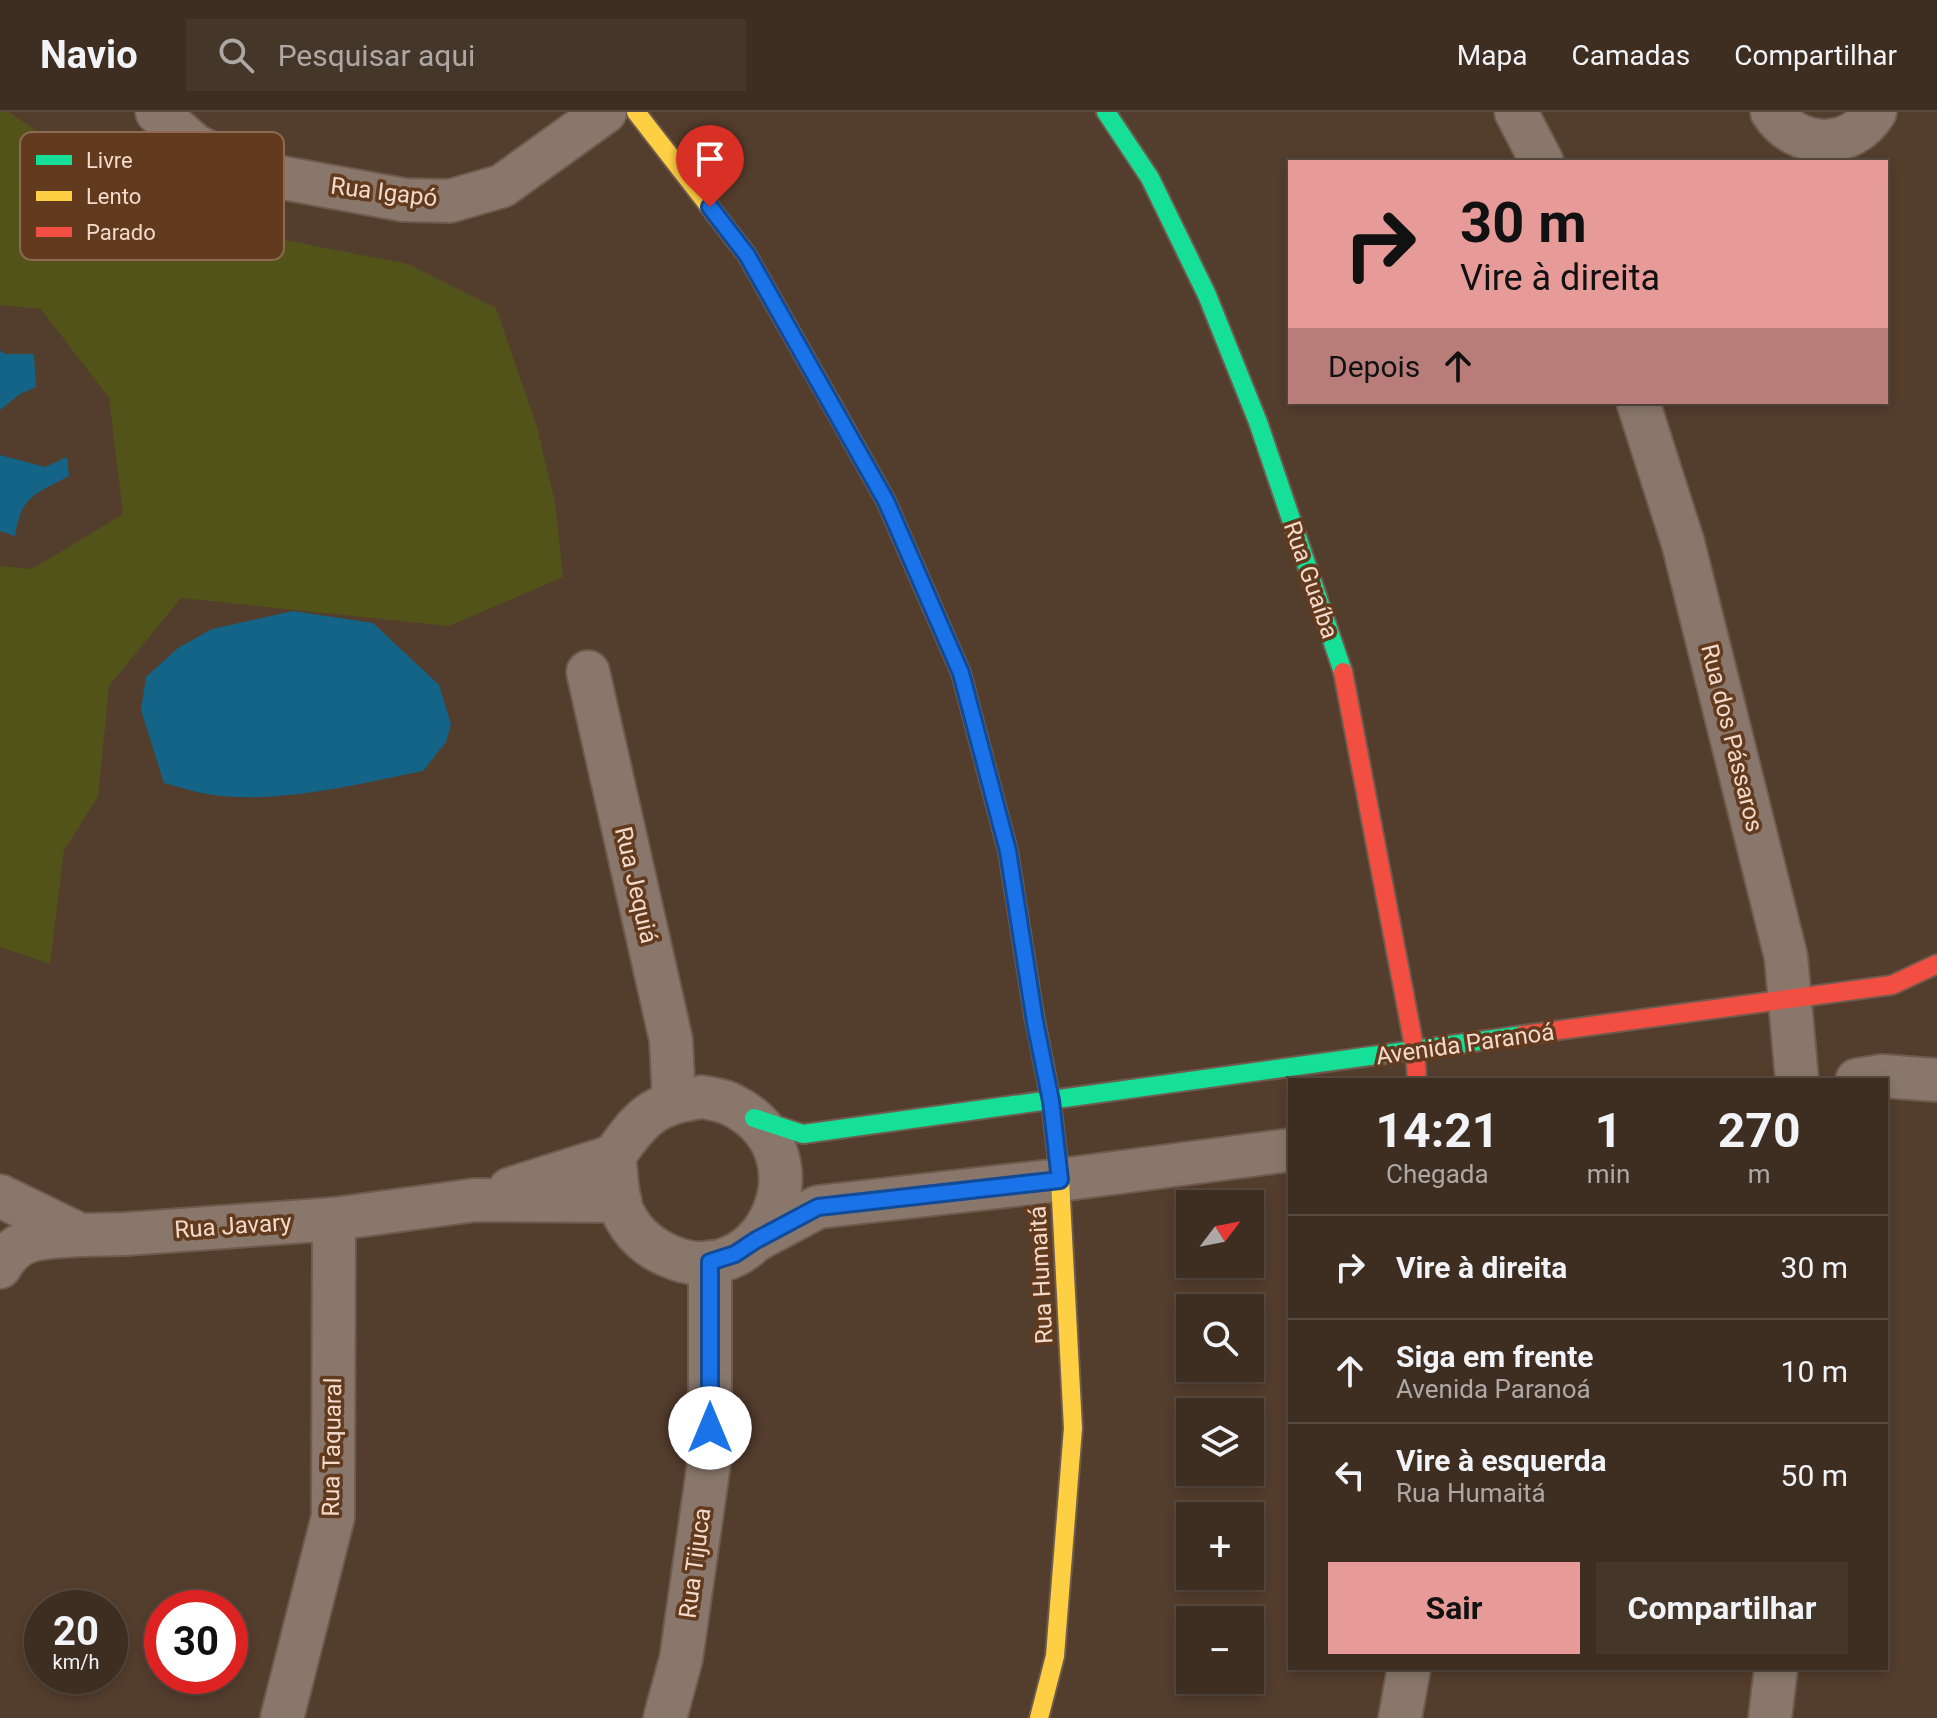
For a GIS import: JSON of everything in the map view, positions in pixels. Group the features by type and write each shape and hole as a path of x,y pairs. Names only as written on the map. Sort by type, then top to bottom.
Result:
{"street":[{"name":"Rua Igapó","path":"157,112 179,132"},
{"name":"Rua Igapó","path":"284,178 404,200 450,201 502,186 605,112"},
{"name":"Rua Humaitá","path":"636,112 747,255 886,501 961,673 1008,851 1051,1101 1060,1180 1073,1428 1055,1656 1039,1718"},
{"name":"Rua Guaíba","path":"1106,112 1150,178 1207,295 1258,422 1342,670 1415,1051 1417,1078"},
{"path":"1516,112 1541,160"},
{"path":"1772,112 1795,135 1815,141 1836,141 1855,133 1869,122 1875,112"},
{"name":"Rua dos Pássaros","path":"1639,404 1683,543 1786,957 1797,1078"},
{"name":"Rua Jequiá","path":"588,672 671,1040 674,1101"},
{"name":"Avenida Paranoá","path":"754,1118 803,1134 1892,985 1937,964"},
{"path":"1870,1078 1937,1080"},
{"path":"756,1240 772,1219 780,1193 780,1167 771,1140 754,1118 729,1103 702,1097 674,1101 649,1114 614,1156 623,1214 638,1236 659,1252 683,1261 710,1262 735,1254 818,1207 1288,1150"},
{"name":"Rua Javary","path":"475,1200 614,1156"},
{"name":"Rua Javary","path":"0,1196 80,1235 334,1219 475,1200 620,1201"},
{"name":"Rua Taquaral","path":"282,1718 333,1517 334,1219"},
{"path":"0,1267 7,1254 25,1240 80,1235"},
{"name":"Rua Tijuca","path":"665,1718 681,1659 710,1456 710,1262"},
{"path":"1400,1718 1409,1670"},
{"path":"1770,1718 1776,1670"}],"shaded area":[{"path":"0,112 9,112 38,132 20,132 20,260 284,260 284,240 408,264 496,308 537,427 555,502 563,577 449,626 181,598 109,686 98,797 64,850 50,964 0,947 0,566 32,569 123,514 109,398 41,309 0,305"}],"water":[{"path":"0,350 4,354 34,354 36,387 20,394 0,410"},
{"path":"0,455 45,467 67,457 69,476 47,487 26,504 15,536 0,531"},
{"path":"293,611 373,623 439,685 451,724 446,742 423,771 292,795 239,797 207,794 164,783 141,710 146,677 178,648 212,629"}],"traffic: fast":[{"path":"1106,112 1150,178 1207,295 1258,422 1343,672"},
{"path":"832,405 886,501 961,673 1008,851 1034,1015"},
{"path":"754,1118 803,1134 1523,1035"}],"traffic: slow":[{"path":"636,112 747,255 832,405"},
{"path":"1034,1015 1051,1101 1060,1180 1073,1428 1055,1656 1039,1718"}],"traffic: jam":[{"path":"1343,672 1415,1051 1417,1078"},
{"path":"1523,1035 1892,985 1937,964"}],"route":[{"path":"710,207 747,255 886,501 961,673 1008,851 1051,1101 1060,1180 818,1207 735,1254 710,1262 710,1428"}]}
